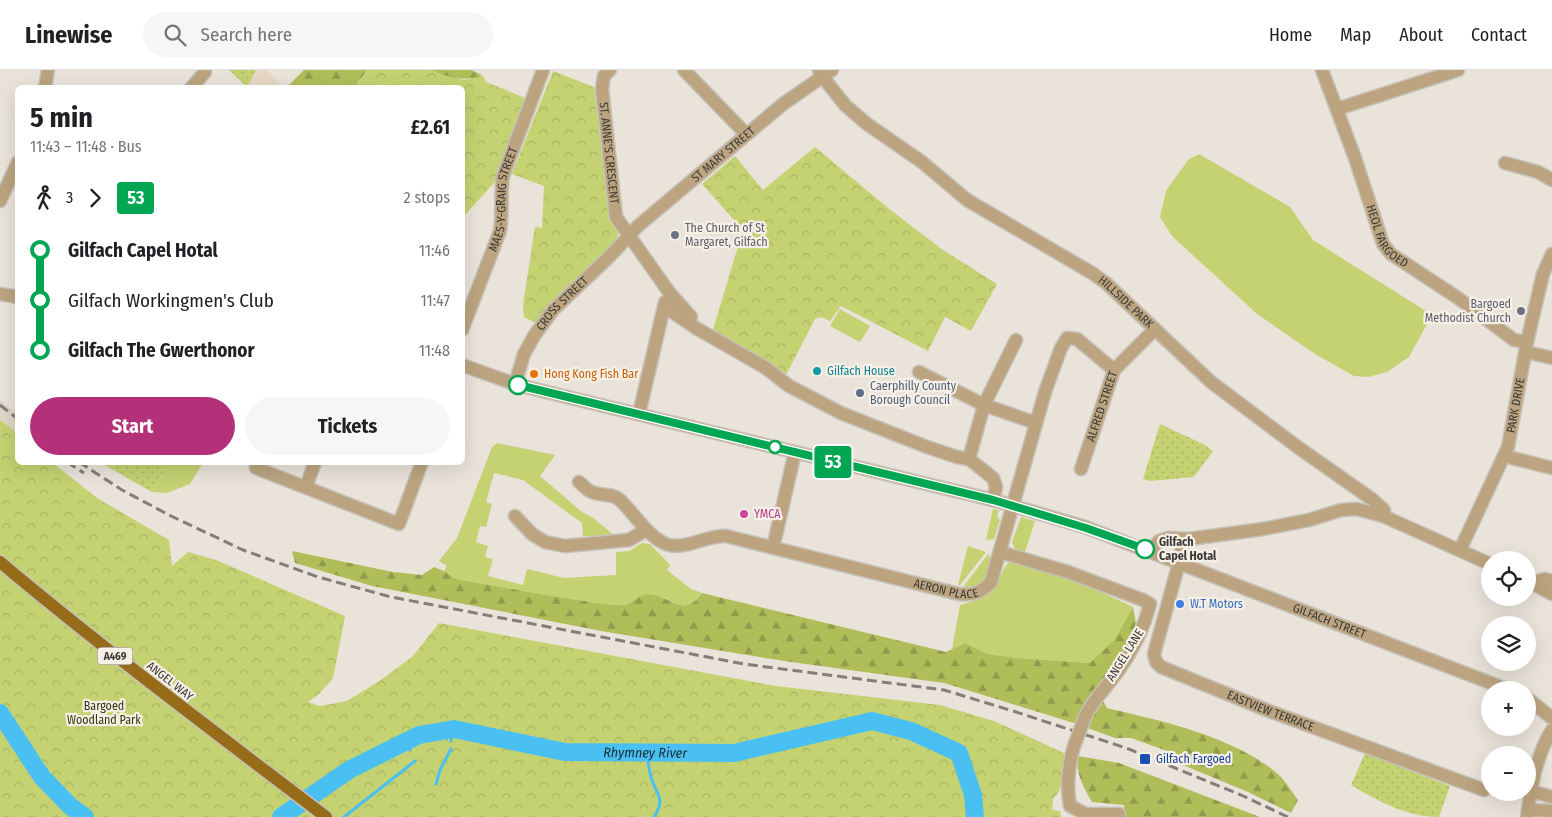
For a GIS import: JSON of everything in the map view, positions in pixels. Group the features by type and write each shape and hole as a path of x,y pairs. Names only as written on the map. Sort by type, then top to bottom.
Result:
{"main road":[{"name":"ANGEL WAY","path":"0,562 173,702 326,817"}],"street":[{"path":"46,85 48,70"},
{"name":"MAES-Y-GRAIG STREET","path":"465,322 500,231 503,176 543,70"},
{"name":"ST. ANNE'S CRESCENT","path":"610,70 604,76 602,89 616,217 669,292 698,323"},
{"path":"684,70 746,134"},
{"name":"HEOL FARGOED","path":"1322,70 1383,244 1391,254 1458,298 1514,340 1552,358"},
{"path":"1337,109 1458,70"},
{"path":"194,85 205,72"},
{"name":"ST MARY STREET","path":"628,236 746,134 824,72"},
{"name":"HILLSIDE PARK","path":"824,72 845,105 867,124 922,162 967,200 1106,283 1211,382 1373,500 1384,510 1383,516"},
{"path":"1505,163 1538,172 1552,180"},
{"path":"0,200 15,168"},
{"name":"CROSS STREET","path":"515,384 524,354 534,336 553,310 628,236"},
{"name":"PARK DRIVE","path":"1460,550 1508,447 1543,274 1552,254"},
{"path":"0,294 15,296"},
{"path":"638,414 665,303 672,311 696,328 766,368 789,386 841,413 957,457 969,459 993,478 996,487 993,500"},
{"name":"ALFRED STREET","path":"1081,469 1114,370 1155,328"},
{"name":"AERON PLACE","path":"579,482 590,492 609,494 618,499 646,530 667,545 680,545 717,536 726,536 956,593 972,595 983,590 991,582 1045,392 1061,348 1068,338 1077,339 1114,370"},
{"path":"969,459 984,405 1016,340"},
{"name":"GILFACH STREET","path":"465,366 515,384 993,500 1086,528 1486,681"},
{"path":"919,372 984,405 1036,423"},
{"path":"773,548 794,452"},
{"path":"1504,456 1552,468"},
{"path":"306,487 314,465"},
{"path":"256,468 399,524 421,465"},
{"path":"1150,551 1159,541 1168,538 1189,539 1263,529 1309,520 1341,510 1357,509 1383,516 1481,560"},
{"path":"515,516 532,534 545,542 565,546 629,540 646,530"},
{"name":"EASTVIEW TERRACE","path":"1189,539 1182,546 1154,654 1156,662 1162,667 1269,711 1481,789"},
{"name":"ANGEL LANE","path":"1000,552 1068,572 1150,604 1146,620 1127,657 1085,717 1070,762 1067,787 1070,806 1086,814 1119,814"},
{"path":"1536,582 1545,579 1552,581"},
{"path":"1536,585 1552,594"},
{"path":"1536,705 1552,718"},
{"path":"1536,770 1552,730"},
{"path":"1536,792 1552,797"},
{"path":"1530,801 1528,814 1552,811"}],"shaded area":[{"path":"256,70 266,70 282,85 248,85"},
{"path":"0,400 15,411 15,431 0,420"}],"green space":[{"path":"229,70 256,70 248,85 245,85"},
{"path":"304,70 367,70 356,85 289,85"},
{"path":"367,70 430,70 464,80 483,76 486,82 525,98 495,182 465,215 465,85 357,85"},
{"path":"430,70 472,70 483,76 456,78"},
{"path":"553,71 594,87 610,218 618,232 617,244 536,323 524,317 523,305 535,227 542,228 544,186 512,174"},
{"path":"815,147 888,208 943,250 997,284 971,331 945,317 928,351 841,306 830,321 821,317 815,319 785,377 712,333 743,230 702,184 735,156 763,190"},
{"path":"1199,154 1290,207 1313,240 1429,313 1427,324 1409,357 1387,372 1368,377 1354,376 1315,354 1257,314 1172,236 1160,217 1166,191 1188,160"},
{"path":"840,309 870,326 860,342 830,326"},
{"name":"Bargoed Woodland Park","path":"0,420 15,431 15,465 56,465 97,498 169,540 172,566 188,552 216,560 345,616 333,678 319,694 308,702 320,706 347,701 381,680 413,656 439,623 776,686 940,705 994,721 1064,753 1062,783 1053,799 1052,810 1060,811 1061,817 0,817"},
{"path":"1160,424 1203,444 1213,451 1194,477 1150,481 1143,479"},
{"path":"497,443 555,455 540,476 582,512 592,517 615,536 583,536 582,523 523,480 494,473 486,502 492,504 486,527 480,526 476,542 488,546 485,557 493,559 488,576 523,585 527,569 564,578 616,575 616,552 629,551 642,543 650,544 670,565 667,570 691,589 702,593 689,605 676,604 656,595 648,594 624,605 601,604 456,579 444,571 447,566 439,561 457,538 492,447"},
{"path":"105,465 169,465 152,492"},
{"path":"169,465 202,465 190,484 167,493 152,492"},
{"path":"993,509 1000,511 997,516 1000,520 994,539 986,540"},
{"path":"1021,517 1035,521 1024,555 1014,552 1015,549 1012,542"},
{"path":"968,546 986,552 960,585 958,585"},
{"path":"292,551 393,572 422,575 434,567 456,579 607,604 624,605 648,594 656,595 676,604 689,605 702,593 946,652 965,643 988,654 1090,663 1114,640 1133,607 1137,629 1124,654 1097,690 1107,708 1197,732 1242,750 1279,775 1298,800 1291,813 1248,792 1166,758 1167,751 1131,738 1115,738 1074,723 944,683 784,661 601,631 372,586 295,563"},
{"path":"988,554 992,560 983,582 975,587 961,590"},
{"path":"1011,561 1067,576 1133,607 1114,640 1091,663 988,654 965,643 952,649 960,605 984,597 993,590 1006,566"},
{"path":"1365,753 1450,786 1439,817 1416,814 1393,807 1351,785"},
{"path":"1078,756 1119,763 1260,817 1124,817 1124,805 1092,802 1079,774"}],"waterway":[{"name":"Rhymney River","path":"0,713 42,777 70,806 85,817"},
{"name":"Rhymney River","path":"281,817 349,770 419,735 454,729 565,752 734,753 872,721 911,731 959,753 973,795 975,817"},
{"path":"451,741 454,729"},
{"path":"405,742 410,750"},
{"path":"436,784 440,770 451,749"},
{"path":"647,753 651,777 660,802 654,817"},
{"path":"344,817 415,761"}],"railway":[{"path":"0,405 15,417"},
{"path":"72,465 84,473"},
{"path":"84,465 122,490 171,516 243,550 318,577 391,597 744,664 944,690 1126,748 1241,795 1288,817"}],"bus line":[{"name":"53","path":"518,385 993,500 1086,528 1145,549"}],"place":[{"name":"The Church of St Margaret, Gilfach","path":"675,235"},
{"name":"Bargoed Methodist Church","path":"1521,311"},
{"name":"Gilfach House","path":"817,371"},
{"name":"Hong Kong Fish Bar","path":"534,374"},
{"name":"Caerphilly County Borough Council","path":"860,393"},
{"name":"YMCA","path":"744,514"},
{"name":"Gilfach Capel Hotal","path":"1145,549"},
{"name":"W.T Motors","path":"1180,604"},
{"name":"Gilfach Fargoed","path":"1145,759"}]}
